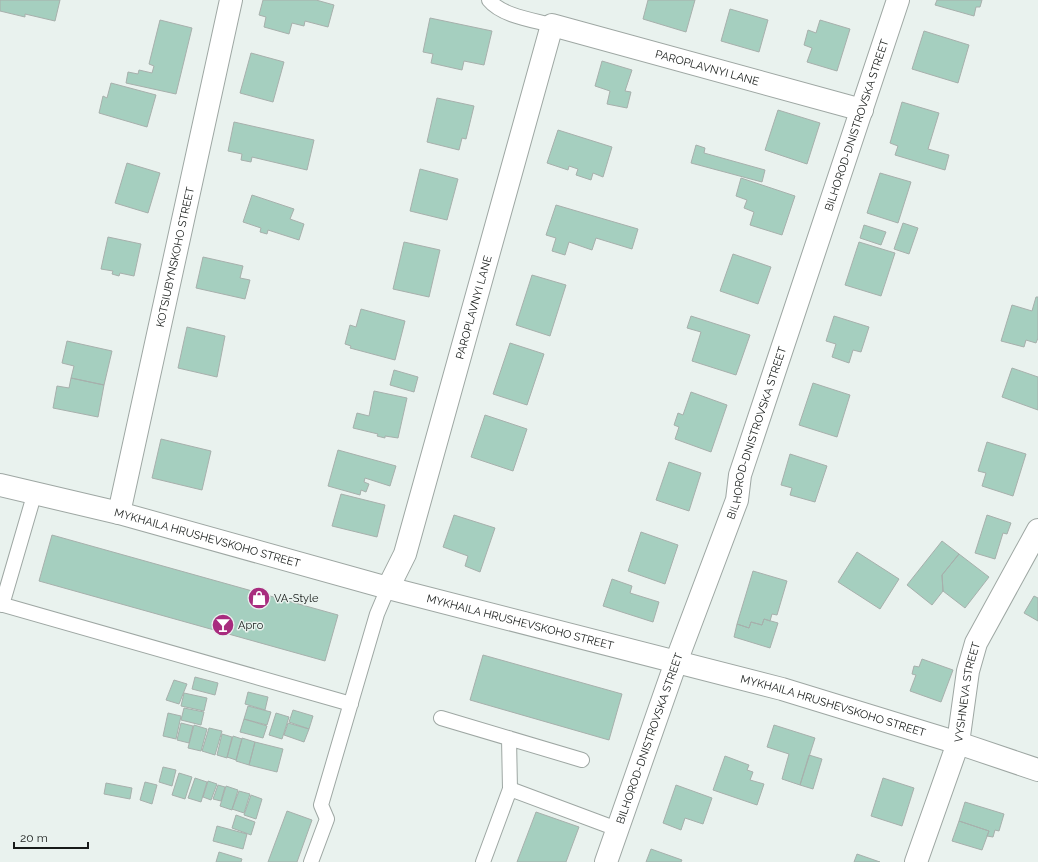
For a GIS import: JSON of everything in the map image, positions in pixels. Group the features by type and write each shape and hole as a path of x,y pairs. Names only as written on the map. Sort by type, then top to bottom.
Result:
{"street":[{"name":"KOTSIUBYNSKOHO STREET","path":"119,513 231,0"},
{"name":"BILHOROD-DNISTROVSKA STREET","path":"606,862 676,662 737,500 740,475 898,0"},
{"name":"PAROPLAVNYI LANE","path":"388,588 405,554 552,25 862,110"},
{"name":"MYKHAILA HRUSHEVSKOHO STREET","path":"0,485 35,492 119,513 388,588 782,689 1038,770"},
{"name":"VYSHNEVA STREET","path":"916,862 958,744 968,672 976,643 1038,530"}],"lane":[{"name":"PAROPLAVNYI LANE","path":"489,0 494,6 505,12 552,25"},
{"path":"35,492 1,605 351,704"},
{"path":"311,862 327,820 321,806 377,614 388,588"},
{"path":"441,718 582,760"},
{"path":"483,862 510,789 509,738"},
{"path":"510,789 617,829"}],"building":[{"path":"0,0 60,0 55,21 25,14 25,17 0,11"},
{"path":"263,0 316,0 334,5 328,27 305,21 304,26 292,23 289,34 264,27 266,17 259,15"},
{"path":"648,0 695,0 686,32 643,19"},
{"path":"937,0 982,0 980,7 976,7 974,16 935,5"},
{"path":"730,9 768,20 759,52 721,41"},
{"path":"430,18 492,31 484,65 464,61 462,70 431,63 433,54 423,52"},
{"path":"160,20 192,28 176,94 126,83 128,72 138,74 139,70 152,73 154,66 149,64"},
{"path":"820,20 850,29 837,71 807,62 812,48 804,45 808,30 816,33"},
{"path":"924,31 969,45 958,83 912,69"},
{"path":"251,53 284,62 273,102 240,93"},
{"path":"602,61 632,70 625,91 631,92 627,108 607,104 610,91 595,86"},
{"path":"111,83 156,95 147,127 99,113 103,96 107,98"},
{"path":"437,98 474,106 466,139 462,138 459,150 427,142"},
{"path":"902,102 939,113 928,149 949,155 945,170 895,155 898,146 890,143"},
{"path":"778,110 820,123 807,164 765,150"},
{"path":"234,122 314,140 307,170 252,157 251,162 241,160 242,154 228,151"},
{"path":"558,130 612,147 603,177 593,173 591,180 576,175 578,169 569,166 568,170 547,163"},
{"path":"696,145 705,148 704,153 765,170 762,182 691,163"},
{"path":"127,163 160,173 148,213 115,203"},
{"path":"420,169 458,179 447,220 410,211"},
{"path":"880,173 911,182 898,223 867,213"},
{"path":"741,178 795,196 782,235 750,225 754,212 744,208 747,200 736,196"},
{"path":"252,195 294,209 290,219 304,224 299,240 268,230 267,234 260,232 261,228 243,222"},
{"path":"556,205 638,229 632,249 596,238 592,250 569,242 565,255 552,251 556,238 546,235"},
{"path":"903,223 918,228 909,254 894,249"},
{"path":"864,225 886,232 881,245 860,238"},
{"path":"108,237 141,244 134,276 120,273 119,276 112,274 113,271 101,269"},
{"path":"404,242 440,250 429,297 393,289"},
{"path":"859,242 895,253 881,296 845,285"},
{"path":"733,254 771,267 758,304 720,291"},
{"path":"203,257 243,266 240,278 250,280 245,299 196,288"},
{"path":"532,275 566,285 550,336 516,325"},
{"path":"1036,297 1038,297 1038,338 1036,343 1026,340 1024,347 1001,341 1012,305 1032,311"},
{"path":"361,309 405,321 395,360 350,348 351,346 345,344 350,325 356,327"},
{"path":"691,316 750,335 736,375 692,361 701,332 687,328"},
{"path":"834,316 869,327 861,352 853,350 849,363 832,357 836,344 826,341"},
{"path":"187,327 225,336 217,377 178,368"},
{"path":"67,341 112,351 104,385 71,378 74,366 62,363"},
{"path":"510,343 544,354 527,405 493,394"},
{"path":"1012,368 1038,377 1038,410 1002,397"},
{"path":"394,370 418,377 414,392 390,385"},
{"path":"71,378 104,385 98,417 53,408 57,386 69,388"},
{"path":"813,383 850,395 837,437 799,425"},
{"path":"374,391 407,398 398,438 385,436 385,438 377,436 378,434 353,428 357,413 369,416"},
{"path":"691,392 727,405 711,452 675,439 679,427 674,425 678,413 683,415"},
{"path":"485,415 527,429 513,471 471,457"},
{"path":"161,439 211,451 202,490 152,478"},
{"path":"987,442 1026,454 1013,496 982,486 986,473 978,471"},
{"path":"338,450 396,466 390,486 365,478 364,482 369,484 366,492 361,490 360,495 328,486"},
{"path":"790,454 827,466 815,502 790,495 792,488 781,485"},
{"path":"669,462 701,473 689,511 656,500"},
{"path":"341,494 385,505 377,537 332,526"},
{"path":"454,515 495,528 480,572 465,566 468,556 443,547"},
{"path":"987,515 1011,523 1007,534 1003,533 995,559 975,553"},
{"path":"641,532 678,545 665,584 628,571"},
{"path":"52,535 338,615 325,661 39,581"},
{"path":"942,541 959,554 942,575 943,591 932,605 907,585"},
{"path":"857,552 899,579 880,609 838,582"},
{"path":"959,554 989,577 965,608 943,591 942,575"},
{"path":"753,571 787,581 777,615 772,614 770,621 764,619 762,625 751,622 749,628 737,624"},
{"path":"612,579 632,586 630,593 659,602 653,622 603,606"},
{"path":"1034,596 1038,598 1038,621 1024,613"},
{"path":"764,619 778,623 770,648 734,637 737,624 749,628 751,622 762,625"},
{"path":"483,655 622,694 609,740 470,700"},
{"path":"922,659 953,670 941,702 910,691 916,675 912,674 914,666 919,667"},
{"path":"195,677 218,683 215,695 192,689"},
{"path":"174,680 187,684 179,704 166,700"},
{"path":"248,692 268,697 265,710 245,704"},
{"path":"184,693 207,698 204,711 181,706"},
{"path":"248,706 271,712 267,725 244,719"},
{"path":"184,708 204,712 201,725 181,720"},
{"path":"293,710 313,716 309,729 289,722"},
{"path":"168,713 181,716 176,739 163,736"},
{"path":"276,713 289,717 282,739 269,735"},
{"path":"244,719 267,726 263,738 240,732"},
{"path":"181,723 193,726 189,743 177,740"},
{"path":"288,723 309,729 304,742 284,735"},
{"path":"194,725 207,729 201,751 188,748"},
{"path":"774,725 815,738 800,785 782,779 789,754 767,747"},
{"path":"209,728 222,731 215,755 202,751"},
{"path":"222,734 232,737 227,758 217,755"},
{"path":"233,736 242,739 236,760 227,757"},
{"path":"242,738 255,742 249,765 236,761"},
{"path":"255,742 283,749 277,772 249,765"},
{"path":"809,755 822,759 813,789 800,785"},
{"path":"725,756 749,765 747,770 753,772 750,780 764,784 757,805 713,790"},
{"path":"163,767 176,770 172,786 159,782"},
{"path":"179,773 192,777 185,799 172,795"},
{"path":"195,778 207,782 201,802 188,798"},
{"path":"883,778 914,788 902,826 871,816"},
{"path":"208,781 217,784 211,800 203,797"},
{"path":"145,782 157,785 152,804 140,800"},
{"path":"106,783 132,788 130,799 104,794"},
{"path":"218,785 225,787 221,801 213,799"},
{"path":"676,785 712,798 703,824 685,818 681,830 663,823"},
{"path":"226,786 238,790 232,810 220,806"},
{"path":"239,791 250,794 244,813 232,809"},
{"path":"251,795 262,799 256,819 244,815"},
{"path":"965,802 1004,814 999,831 995,830 993,837 987,836 989,831 959,821"},
{"path":"287,811 312,820 297,862 268,862"},
{"path":"536,812 579,827 566,862 517,862"},
{"path":"236,815 255,822 251,835 232,828"},
{"path":"959,821 989,831 982,850 952,841"},
{"path":"217,826 247,834 243,849 213,841"},
{"path":"651,849 682,860 681,862 646,862"},
{"path":"219,852 242,859 241,862 216,862"},
{"path":"857,854 880,862 854,862"}],"place":[{"name":"VA-Style","path":"259,598"},
{"name":"Арго","path":"223,625"}]}
